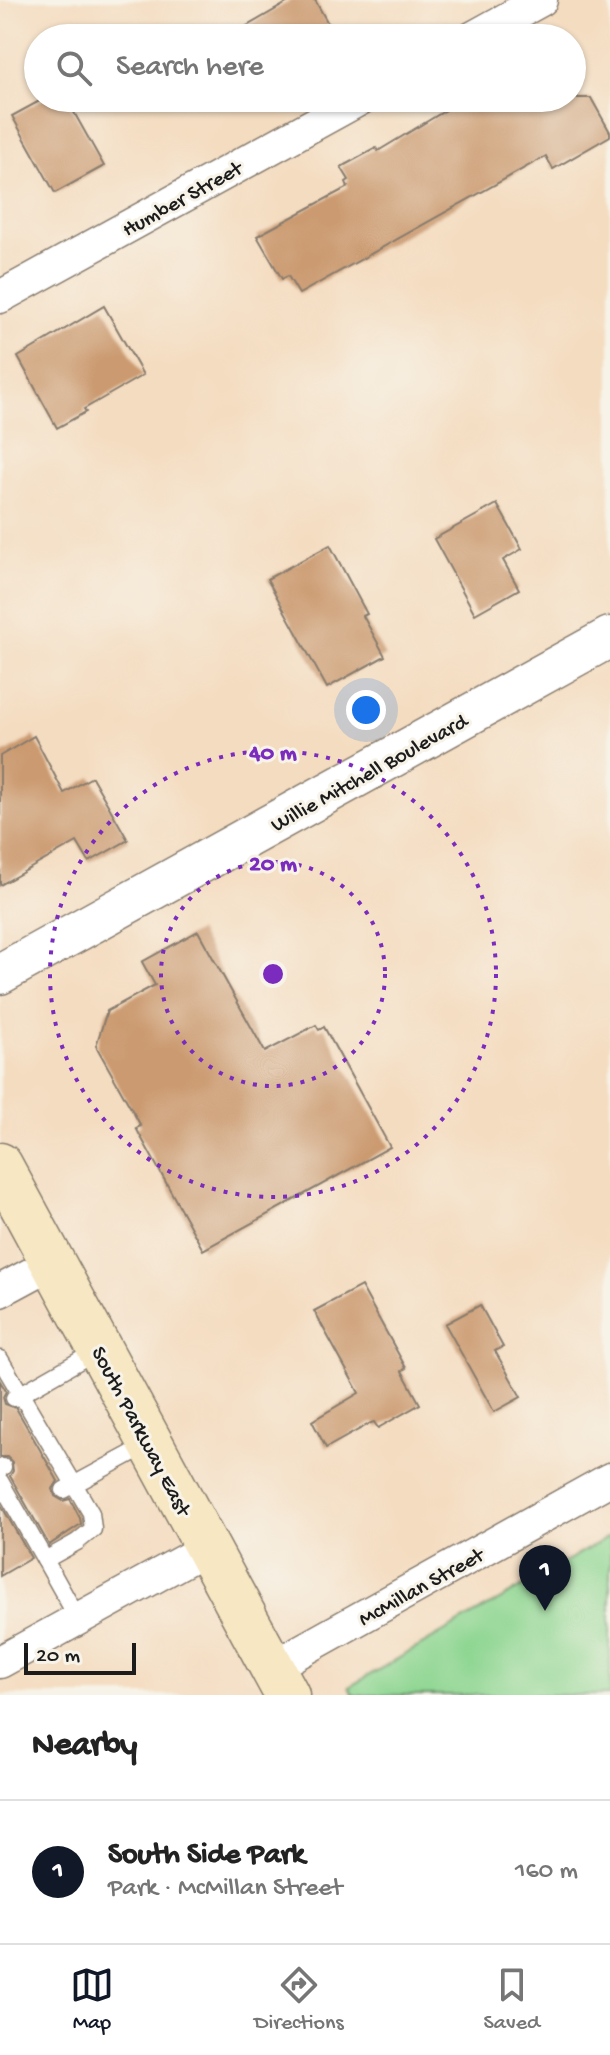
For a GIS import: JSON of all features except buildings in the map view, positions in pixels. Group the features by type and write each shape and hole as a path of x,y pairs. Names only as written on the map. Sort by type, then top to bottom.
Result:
{"main road":[{"name":"South Parkway East","path":"0,1165 279,1681"}],"street":[{"path":"497,24 541,0"},
{"name":"Humber Street","path":"0,297 337,112"},
{"name":"Willie Mitchell Boulevard","path":"0,974 610,637"},
{"path":"0,1291 52,1263"},
{"name":"McMillan Street","path":"279,1681 610,1479"},
{"path":"0,1662 207,1548"}],"lane":[{"path":"17,1397 100,1349"},
{"path":"0,1359 17,1397 69,1487 91,1513 93,1529 45,1560"},
{"path":"69,1487 150,1443"},
{"path":"1,1473 78,1619"}],"green space":[{"path":"610,1536 610,1695 353,1695 349,1687"}],"place":[{"name":"South Side Park","path":"545,1611"}]}
